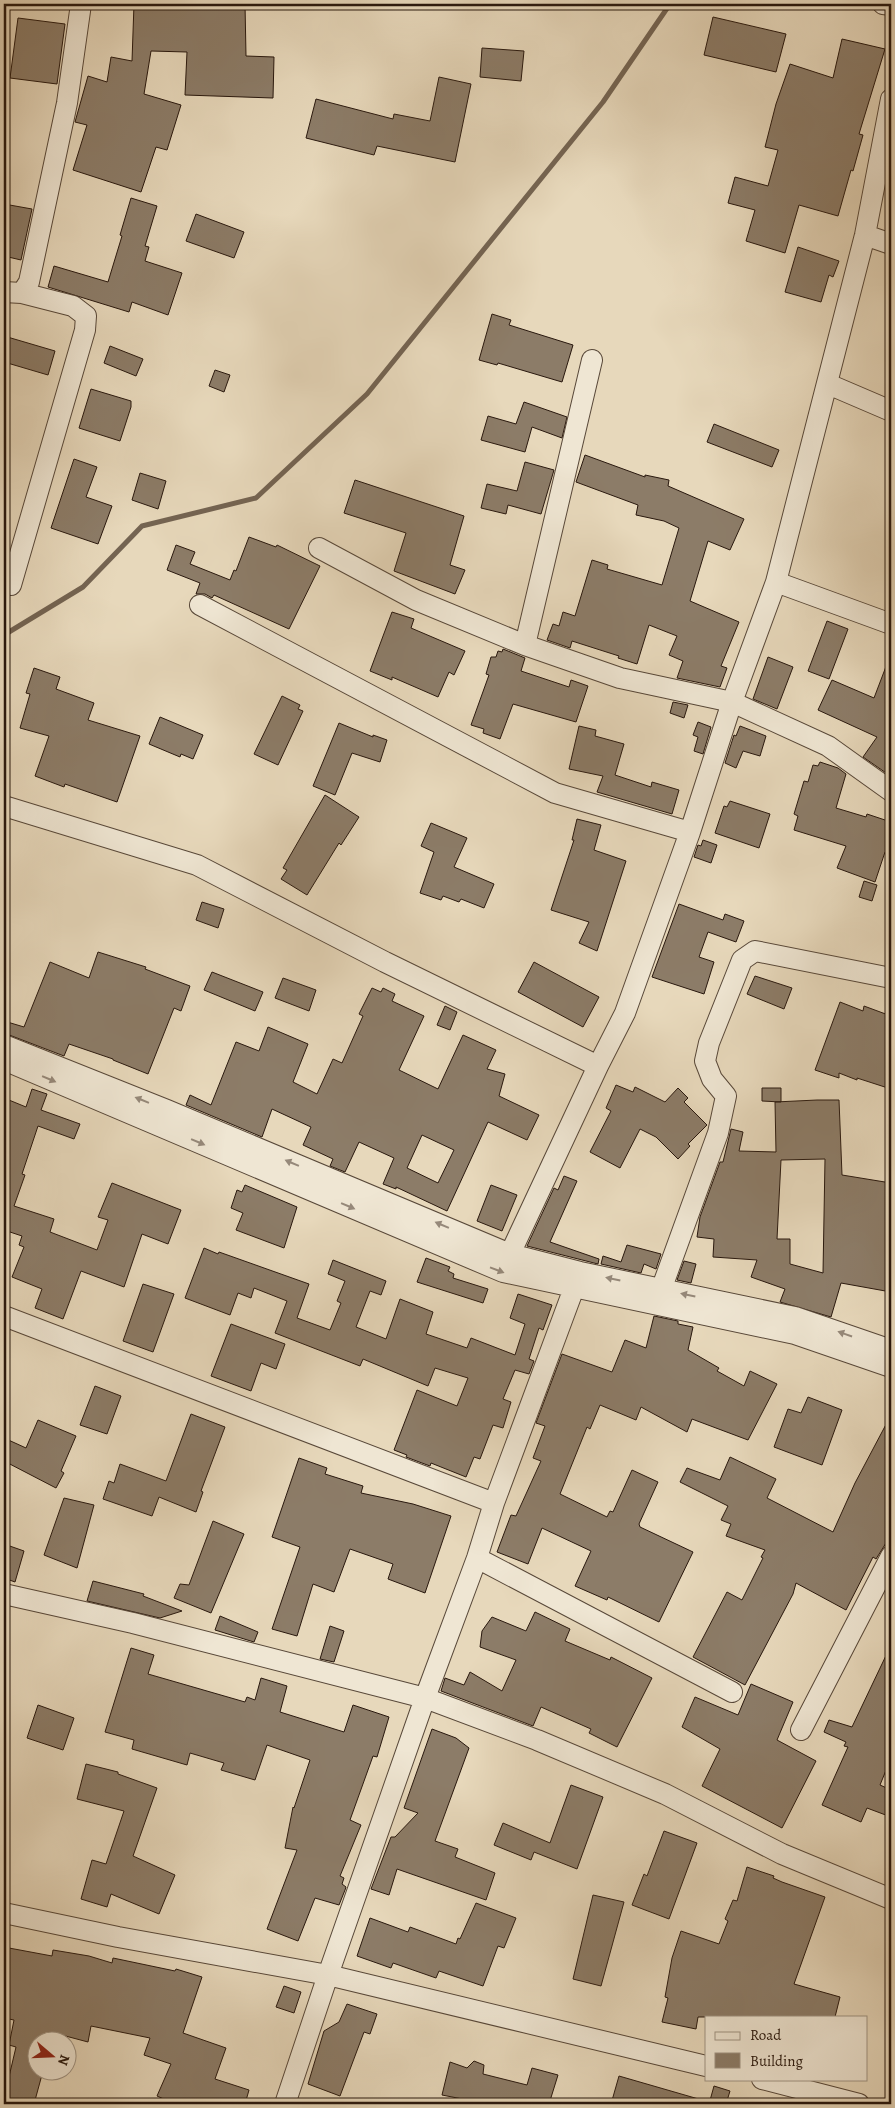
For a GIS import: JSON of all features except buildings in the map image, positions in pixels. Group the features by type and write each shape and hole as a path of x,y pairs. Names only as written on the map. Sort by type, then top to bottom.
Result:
{"street":[{"path":"13,292 29,282 68,103 81,4"},
{"path":"883,4 891,6"},
{"path":"510,1254 598,1066 625,1014 690,832 732,702 776,582 865,235 891,99"},
{"path":"865,235 891,244"},
{"path":"11,585 85,330 86,316 72,306 13,292"},
{"path":"525,645 592,360"},
{"path":"828,384 891,411"},
{"path":"319,548 416,600 525,645 620,678 732,702 828,746 891,791"},
{"path":"776,582 891,624"},
{"path":"200,604 555,793 690,832"},
{"path":"4,806 197,865 385,962 598,1066"},
{"path":"661,1290 718,1133 726,1096 712,1079 705,1061 709,1043 742,960 755,951 891,978"},
{"path":"4,1045 167,1110 510,1254 661,1290 795,1317 891,1350"},
{"path":"4,1060 503,1272 795,1334 891,1366"},
{"path":"285,2104 425,1698 477,1558 494,1502 574,1288"},
{"path":"4,1316 494,1502"},
{"path":"801,1730 891,1556"},
{"path":"477,1558 732,1692"},
{"path":"4,1594 133,1623 425,1698 537,1740 665,1794 782,1854 891,1899"},
{"path":"4,1913 118,1937 328,1975 705,2066"},
{"path":"766,2080 859,2104"}],"waterway":[{"path":"4,635 83,587 142,526 256,498 367,394 603,102 670,4"}]}
